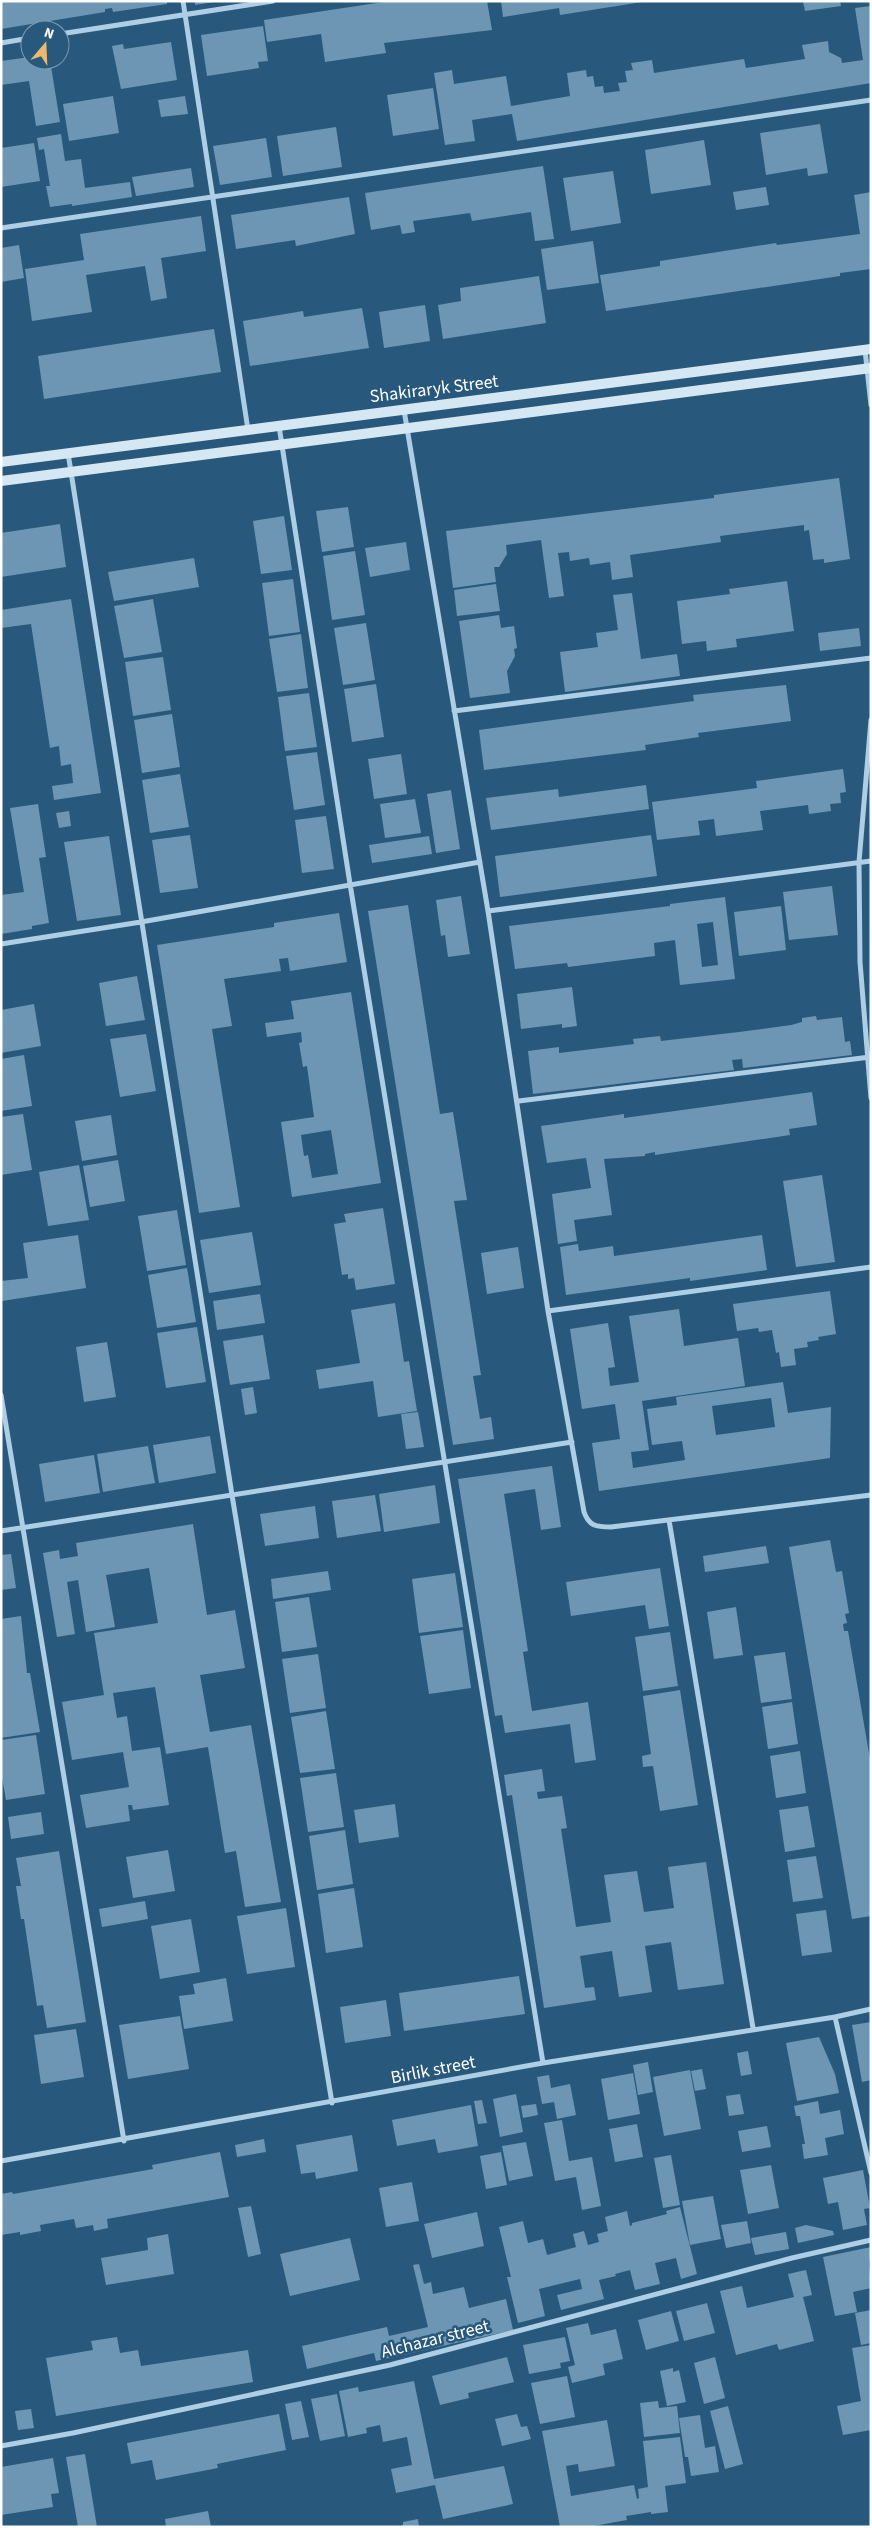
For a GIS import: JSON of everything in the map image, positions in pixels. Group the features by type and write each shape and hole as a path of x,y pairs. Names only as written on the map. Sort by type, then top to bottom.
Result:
{"main road":[{"name":"Shakiraryk Street","path":"1,462 868,349"},
{"name":"Shakiraryk Street","path":"1,481 869,369"}],"street":[{"path":"183,1 248,430"},
{"path":"70,32 273,1"},
{"path":"1,43 20,40"},
{"path":"1,228 213,195 871,100"},
{"path":"868,349 871,405"},
{"path":"404,410 519,1101 548,1310 588,1522 597,1527 611,1527 871,1495"},
{"path":"279,426 350,884 542,2063"},
{"path":"68,453 232,1495 332,2103"},
{"path":"454,711 871,658"},
{"path":"871,720 859,862 860,962 870,1057 871,1098"},
{"path":"488,911 871,861"},
{"path":"1,944 141,922 480,862"},
{"path":"519,1101 870,1057"},
{"path":"548,1310 871,1267"},
{"path":"1,1395 124,2140"},
{"path":"1,1531 572,1442"},
{"path":"669,1520 753,2028"},
{"name":"Birlik street","path":"1,2161 332,2103 542,2063 753,2028 835,2017 871,2009"},
{"path":"835,2017 871,2173"},
{"name":"Alchazar street","path":"1,2446 73,2434 390,2365 792,2258 871,2240"}],"building":[{"path":"1,1 167,1 167,4 113,12 112,8 105,9 105,12 56,20 20,20 20,26 1,29"},
{"path":"195,1 214,1 214,2 195,5"},
{"path":"390,1 487,1 492,30 384,43 386,53 325,62 321,34 267,42 264,20"},
{"path":"501,1 642,2 560,15 559,8 503,17"},
{"path":"803,1 840,1 841,6 805,11"},
{"path":"871,6 871,83 517,141 512,114 472,120 475,141 445,145 434,73 452,70 454,84 506,76 511,106 570,96 567,73 586,70 587,77 593,76 595,87 603,86 604,93 620,91 618,83 627,82 625,71 633,70 631,63 652,60 654,73 744,59 746,68 805,59 802,45 828,41 829,52 841,58 842,63 863,60 855,8"},
{"path":"263,26 268,61 258,62 259,68 207,76 201,35"},
{"path":"171,42 177,80 121,89 112,46 123,44 124,49"},
{"path":"20,58 20,70 52,70 60,122 36,126 29,81 1,85 1,61"},
{"path":"433,88 439,129 393,136 387,95"},
{"path":"113,96 119,133 69,141 63,104"},
{"path":"185,96 188,114 161,117 158,100"},
{"path":"820,124 828,173 808,176 807,168 766,175 760,133"},
{"path":"336,127 342,167 283,176 277,136"},
{"path":"61,134 65,161 81,159 85,188 130,182 132,197 72,206 72,204 50,207 46,186 50,186 44,149 39,150 37,138"},
{"path":"266,138 272,177 220,185 213,146"},
{"path":"704,140 711,185 651,194 645,150"},
{"path":"34,143 40,181 1,187 1,148"},
{"path":"543,166 554,239 535,241 531,212 472,221 470,213 413,221 415,232 402,234 400,225 371,230 365,193"},
{"path":"191,168 194,187 136,196 132,177"},
{"path":"613,171 621,223 571,231 563,178"},
{"path":"766,187 769,205 736,210 733,192"},
{"path":"871,192 871,269 840,273 840,276 606,311 600,275 660,266 660,261 776,243 777,245 860,234 854,195"},
{"path":"349,197 355,234 296,246 295,240 236,249 231,215"},
{"path":"201,216 206,251 161,258 167,298 151,301 145,266 86,275 92,312 32,321 25,269 84,260 80,234"},
{"path":"593,241 599,283 547,290 541,249"},
{"path":"19,245 24,278 1,282 1,248"},
{"path":"539,276 546,323 443,339 438,305 461,301 460,288"},
{"path":"425,305 430,341 384,348 379,312"},
{"path":"362,308 369,348 250,366 243,321 303,311 304,317"},
{"path":"214,329 221,372 44,399 38,356"},
{"path":"839,478 850,559 824,563 824,559 813,560 809,530 804,531 804,525 720,536 721,542 630,555 633,577 612,580 610,562 590,565 589,558 570,561 569,552 558,553 564,596 549,598 541,540 506,545 507,554 499,567 494,567 496,582 453,588 446,531 714,498 714,495"},
{"path":"348,507 354,547 322,552 316,511"},
{"path":"284,516 292,570 261,574 253,521"},
{"path":"60,524 66,567 1,577 1,533"},
{"path":"406,542 410,570 370,577 365,548"},
{"path":"355,551 365,615 332,620 323,556"},
{"path":"194,558 199,587 114,601 108,572"},
{"path":"293,579 300,632 269,636 262,583"},
{"path":"787,581 794,631 736,639 737,647 707,651 706,641 682,644 677,601 730,594 729,589"},
{"path":"496,584 500,611 457,616 454,590"},
{"path":"632,593 641,659 677,654 680,676 565,692 560,652 598,647 596,633 618,630 613,595"},
{"path":"71,599 101,793 54,800 52,786 73,783 71,764 61,766 59,746 50,748 31,624 1,628 1,610"},
{"path":"153,599 162,652 124,658 114,606"},
{"path":"499,615 501,628 514,626 517,648 514,649 515,656 507,671 510,693 470,698 459,621"},
{"path":"366,623 375,680 343,685 334,628"},
{"path":"859,628 861,646 820,651 818,633"},
{"path":"301,634 308,688 277,692 269,639"},
{"path":"163,657 171,710 133,716 125,662"},
{"path":"376,684 384,737 352,742 344,689"},
{"path":"786,685 791,721 698,733 699,737 645,745 646,750 484,770 479,730 694,701 693,695"},
{"path":"309,693 317,747 285,751 278,697"},
{"path":"172,714 180,767 142,773 134,720"},
{"path":"317,752 325,805 294,810 286,756"},
{"path":"401,754 407,794 374,799 368,759"},
{"path":"843,769 846,792 840,793 841,803 830,804 831,811 809,814 808,805 760,811 763,830 716,836 714,819 698,821 700,835 657,840 652,802 757,788 756,781"},
{"path":"180,774 189,827 150,833 142,780"},
{"path":"646,785 649,809 491,830 486,798 558,789 559,797"},
{"path":"451,790 460,849 436,853 427,794"},
{"path":"415,799 421,833 385,838 380,804"},
{"path":"38,804 46,857 39,858 49,923 32,926 32,929 1,934 1,895 24,892 10,808"},
{"path":"69,811 71,826 59,828 56,813"},
{"path":"326,816 334,869 302,873 295,820"},
{"path":"190,835 198,888 160,893 152,840"},
{"path":"651,835 657,876 500,897 495,856"},
{"path":"109,836 121,915 77,921 64,842"},
{"path":"429,836 432,854 372,863 369,845"},
{"path":"832,886 838,935 789,940 783,892"},
{"path":"461,896 470,954 448,957 445,935 441,936 436,900"},
{"path":"725,897 735,979 680,985 675,940 654,943 655,956 568,967 567,963 515,969 509,926 670,906 670,904","holes":["713,922 718,965 702,967 697,924"]},
{"path":"408,905 440,1114 453,1112 467,1200 454,1201 481,1375 473,1376 480,1419 491,1417 494,1439 453,1445 368,911"},
{"path":"781,906 786,950 739,956 734,912"},
{"path":"339,913 347,962 290,971 288,958 279,959 281,971 224,979 232,1026 212,1029 240,1207 199,1213 157,945 274,927 274,923"},
{"path":"137,976 145,1020 106,1026 99,983"},
{"path":"572,987 577,1026 562,1028 562,1024 521,1029 517,994"},
{"path":"351,992 381,1183 292,1197 281,1122 314,1117 307,1066 303,1067 299,1043 302,1042 301,1032 267,1037 265,1023 294,1019 291,1001","holes":["331,1130 338,1174 312,1178 308,1155 304,1156 301,1135"]},
{"path":"34,1004 41,1046 1,1053 1,1010"},
{"path":"816,1016 817,1020 842,1017 845,1042 850,1041 852,1055 743,1068 742,1059 732,1060 734,1070 533,1094 528,1051 559,1047 559,1053 634,1044 633,1039 660,1036 661,1041 739,1032 791,1025 802,1022 802,1018"},
{"path":"146,1034 156,1091 120,1097 110,1039"},
{"path":"24,1055 32,1106 1,1111 1,1059"},
{"path":"812,1092 817,1125 789,1129 790,1135 655,1155 655,1152 645,1154 645,1156 604,1159 612,1215 574,1220 577,1241 558,1244 552,1194 591,1188 586,1158 547,1163 541,1126 624,1114 624,1118"},
{"path":"23,1114 32,1170 1,1175 1,1117"},
{"path":"111,1115 117,1155 82,1161 75,1121"},
{"path":"118,1160 125,1201 90,1207 83,1166"},
{"path":"79,1165 89,1220 48,1226 39,1172"},
{"path":"822,1175 835,1262 796,1267 783,1181"},
{"path":"383,1208 395,1284 356,1290 354,1278 348,1279 348,1274 342,1275 334,1224 346,1222 344,1214"},
{"path":"177,1210 186,1265 147,1271 138,1216"},
{"path":"252,1232 261,1285 209,1293 200,1240"},
{"path":"78,1235 86,1288 2,1301 1,1281 28,1278 23,1243"},
{"path":"762,1235 767,1270 690,1281 690,1278 566,1295 560,1247 578,1244 579,1251 613,1246 614,1256"},
{"path":"518,1247 524,1288 487,1294 481,1253"},
{"path":"187,1268 196,1322 157,1328 148,1275"},
{"path":"830,1291 836,1334 818,1337 819,1340 807,1342 808,1347 794,1349 796,1365 781,1367 779,1352 776,1353 772,1330 759,1332 758,1328 737,1331 733,1304"},
{"path":"260,1294 265,1323 217,1330 213,1301"},
{"path":"395,1303 404,1362 409,1361 417,1411 378,1417 373,1381 319,1389 316,1370 360,1363 351,1310"},
{"path":"679,1309 684,1346 738,1338 745,1386 642,1401 649,1450 631,1452 633,1468 685,1460 682,1441 652,1445 647,1409 677,1405 676,1397 783,1382 788,1413 831,1407 830,1458 599,1491 592,1443 620,1439 615,1404 582,1409 570,1329 608,1323 615,1367 608,1368 610,1386 639,1382 629,1316","holes":["771,1398 775,1427 716,1435 712,1406"]},
{"path":"197,1327 206,1382 166,1388 157,1333"},
{"path":"263,1335 270,1379 230,1385 223,1341"},
{"path":"107,1342 116,1397 84,1402 76,1347"},
{"path":"253,1387 257,1413 245,1415 241,1389"},
{"path":"418,1412 424,1447 406,1449 401,1414"},
{"path":"210,1436 216,1473 159,1483 153,1445"},
{"path":"148,1446 155,1483 103,1492 97,1454"},
{"path":"94,1455 100,1493 45,1502 39,1464"},
{"path":"552,1466 561,1527 541,1530 535,1489 504,1494 528,1651 523,1652 532,1711 588,1702 596,1760 575,1763 570,1724 505,1733 502,1715 495,1716 458,1479"},
{"path":"435,1485 440,1523 384,1532 379,1494"},
{"path":"375,1495 381,1531 337,1538 332,1501"},
{"path":"315,1506 319,1538 265,1546 260,1514"},
{"path":"193,1524 207,1615 235,1610 245,1668 200,1675 210,1732 251,1725 281,1902 245,1907 236,1851 225,1853 208,1747 166,1754 155,1687 113,1693 117,1718 127,1716 132,1751 160,1747 169,1805 133,1810 132,1805 128,1805 130,1821 86,1828 80,1795 129,1787 123,1752 72,1760 62,1702 104,1695 94,1633 158,1623 149,1568 106,1575 115,1627 86,1632 78,1580 67,1582 75,1634 57,1637 43,1553 59,1550 60,1559 78,1556 76,1543"},
{"path":"830,1540 836,1572 842,1571 849,1613 845,1614 847,1623 843,1624 844,1631 848,1631 871,1765 871,1916 852,1919 789,1547"},
{"path":"766,1546 769,1563 705,1572 703,1556"},
{"path":"11,1554 16,1588 1,1590 1,1555"},
{"path":"660,1568 669,1626 649,1629 645,1605 571,1616 566,1582"},
{"path":"328,1571 331,1590 273,1599 271,1579"},
{"path":"455,1573 463,1627 419,1633 412,1579"},
{"path":"309,1597 317,1647 282,1652 275,1602"},
{"path":"736,1607 743,1655 714,1659 707,1612"},
{"path":"21,1616 27,1673 30,1673 40,1732 1,1738 1,1619"},
{"path":"463,1630 471,1688 429,1694 420,1636"},
{"path":"670,1632 678,1686 643,1691 635,1637"},
{"path":"785,1652 792,1699 761,1703 754,1656"},
{"path":"318,1654 326,1708 290,1713 282,1659"},
{"path":"680,1690 698,1805 660,1811 653,1766 643,1767 642,1756 651,1754 643,1696"},
{"path":"792,1702 798,1744 768,1749 762,1707"},
{"path":"326,1711 335,1769 300,1773 291,1717"},
{"path":"36,1735 45,1794 6,1800 1,1772 1,1740"},
{"path":"800,1751 806,1793 776,1798 770,1756"},
{"path":"542,1769 545,1791 537,1792 538,1799 562,1796 567,1828 561,1829 576,1927 611,1922 604,1875 637,1871 644,1912 674,1908 668,1867 706,1862 724,1984 678,1990 671,1942 645,1946 652,1992 619,1997 612,1951 580,1956 585,1988 594,1987 596,2000 544,2008 512,1795 507,1796 504,1775"},
{"path":"336,1773 344,1827 308,1832 300,1778"},
{"path":"395,1804 399,1837 359,1843 354,1810"},
{"path":"808,1806 815,1847 785,1852 779,1810"},
{"path":"41,1812 44,1834 11,1839 8,1817"},
{"path":"345,1830 353,1884 317,1890 309,1836"},
{"path":"168,1850 175,1891 133,1898 126,1857"},
{"path":"59,1851 86,2022 47,2028 43,2005 37,2006 24,1919 21,1919 16,1886 21,1886 16,1858"},
{"path":"816,1856 823,1898 793,1902 787,1860"},
{"path":"354,1888 363,1947 326,1953 318,1894"},
{"path":"145,1901 148,1919 102,1927 99,1909"},
{"path":"286,1908 295,1967 247,1974 237,1916"},
{"path":"826,1910 832,1952 802,1956 796,1914"},
{"path":"191,1919 200,1972 160,1979 151,1926"},
{"path":"519,1976 525,2014 404,2031 399,1993"},
{"path":"226,1978 233,2021 184,2029 179,1996 195,1994 193,1984"},
{"path":"386,2000 391,2036 345,2043 340,2007"},
{"path":"180,2016 189,2069 128,2079 119,2025"},
{"path":"871,2022 871,2080 862,2082 852,2025"},
{"path":"76,2029 84,2077 41,2084 34,2035"},
{"path":"819,2037 835,2074 839,2093 797,2101 786,2043"},
{"path":"748,2051 752,2074 741,2076 737,2053"},
{"path":"648,2062 653,2092 638,2095 633,2065"},
{"path":"702,2069 706,2089 695,2091 691,2071"},
{"path":"690,2070 701,2129 664,2136 653,2077"},
{"path":"633,2073 640,2114 608,2120 601,2079"},
{"path":"549,2075 551,2088 570,2084 576,2115 557,2119 554,2102 542,2104 537,2077"},
{"path":"516,2094 523,2132 500,2137 493,2099"},
{"path":"740,2094 744,2114 729,2116 726,2096"},
{"path":"482,2100 487,2123 478,2124 474,2101"},
{"path":"818,2101 820,2114 840,2110 844,2134 825,2138 828,2155 804,2159 802,2144 805,2144 800,2116 796,2116 794,2106"},
{"path":"536,2104 538,2115 523,2118 521,2106"},
{"path":"471,2105 478,2146 438,2153 435,2139 397,2146 392,2120"},
{"path":"562,2120 569,2161 592,2157 601,2206 582,2210 576,2177 555,2181 544,2123"},
{"path":"637,2124 643,2157 615,2162 609,2129"},
{"path":"767,2126 771,2147 742,2152 738,2131"},
{"path":"352,2135 358,2171 316,2179 315,2172 301,2174 296,2145"},
{"path":"264,2139 266,2152 237,2157 235,2145"},
{"path":"526,2142 533,2176 509,2181 502,2146"},
{"path":"220,2152 229,2197 107,2219 108,2228 94,2231 93,2225 76,2228 74,2219 40,2225 41,2231 20,2235 20,2232 1,2235 1,2194 12,2192 13,2194 153,2169 152,2165"},
{"path":"501,2152 507,2185 486,2189 480,2156"},
{"path":"671,2155 680,2205 663,2208 654,2158"},
{"path":"771,2165 779,2208 748,2214 740,2170"},
{"path":"863,2170 870,2208 864,2209 867,2225 843,2230 838,2202 828,2204 823,2178"},
{"path":"412,2182 419,2221 386,2227 379,2188"},
{"path":"713,2196 721,2239 690,2245 682,2201"},
{"path":"251,2206 261,2254 248,2257 238,2208"},
{"path":"680,2207 697,2274 681,2279 676,2258 655,2263 660,2284 635,2290 630,2270 599,2280 604,2299 561,2310 557,2295 582,2289 580,2279 539,2289 545,2316 518,2323 507,2277 511,2277 499,2227 523,2221 528,2243 543,2239 547,2255 576,2247 573,2234 584,2231 588,2245 599,2242 597,2234 608,2231 605,2217 627,2211 630,2226 632,2223 667,2214 666,2211"},
{"path":"477,2212 484,2246 432,2258 424,2224"},
{"path":"747,2221 751,2243 726,2248 721,2225"},
{"path":"806,2225 833,2231 834,2235 798,2243 795,2228"},
{"path":"786,2232 789,2249 755,2255 751,2238"},
{"path":"168,2234 174,2274 106,2285 101,2258 148,2250 147,2238"},
{"path":"350,2238 360,2280 290,2296 280,2254"},
{"path":"871,2247 869,2264 871,2288 853,2292 857,2312 835,2316 823,2257"},
{"path":"419,2264 424,2284 431,2282 433,2294 464,2287 469,2308 506,2299 513,2330 376,2361 374,2353 307,2369 302,2346 387,2327 389,2336 428,2327 413,2265"},
{"path":"806,2270 812,2295 803,2297 814,2341 779,2350 777,2344 736,2355 720,2291 742,2286 747,2308 794,2297 788,2274"},
{"path":"707,2303 715,2333 684,2341 676,2311"},
{"path":"871,2310 871,2343 861,2345 855,2313"},
{"path":"671,2311 679,2341 646,2350 638,2320"},
{"path":"588,2323 591,2335 616,2329 623,2359 603,2364 605,2375 572,2383 568,2367 575,2365 566,2328"},
{"path":"117,2337 120,2353 138,2350 141,2366 248,2350 253,2382 56,2416 46,2358 93,2350 91,2341"},
{"path":"565,2337 570,2361 560,2363 561,2368 529,2374 523,2345"},
{"path":"871,2345 871,2430 843,2435 837,2406 861,2401 852,2348"},
{"path":"507,2357 514,2382 468,2393 469,2398 440,2405 432,2376"},
{"path":"715,2357 725,2398 704,2404 694,2363"},
{"path":"673,2368 673,2372 679,2370 686,2402 667,2406 660,2371"},
{"path":"567,2376 575,2417 540,2424 531,2383"},
{"path":"414,2381 434,2479 504,2466 513,2504 443,2519 435,2485 396,2493 391,2469 412,2465 407,2437 383,2442 380,2425 366,2428 367,2433 348,2437 339,2391 358,2387 359,2392"},
{"path":"337,2394 345,2436 320,2441 311,2399"},
{"path":"301,2401 309,2437 292,2440 285,2404"},
{"path":"658,2401 659,2408 677,2406 680,2433 644,2437 640,2403"},
{"path":"728,2406 743,2464 725,2469 710,2411"},
{"path":"31,2409 34,2428 18,2430 15,2411"},
{"path":"279,2414 286,2450 217,2464 218,2468 156,2480 152,2460 131,2464 127,2443"},
{"path":"517,2414 521,2427 527,2426 531,2439 502,2446 495,2419"},
{"path":"700,2415 705,2448 715,2446 719,2472 691,2476 688,2457 685,2457 679,2418"},
{"path":"607,2420 615,2466 579,2472 578,2464 566,2466 571,2496 634,2485 637,2499 639,2498 638,2489 648,2487 643,2441 680,2437 686,2483 665,2486 668,2512 651,2514 651,2512 626,2516 627,2520 588,2527 560,2527 542,2431"},
{"path":"85,2454 97,2527 78,2527 66,2457"},
{"path":"53,2458 59,2493 51,2494 53,2507 1,2515 1,2467"},
{"path":"208,2511 211,2527 166,2527 165,2519"},
{"path":"418,2519 419,2527 399,2527 403,2525 403,2522"}]}
